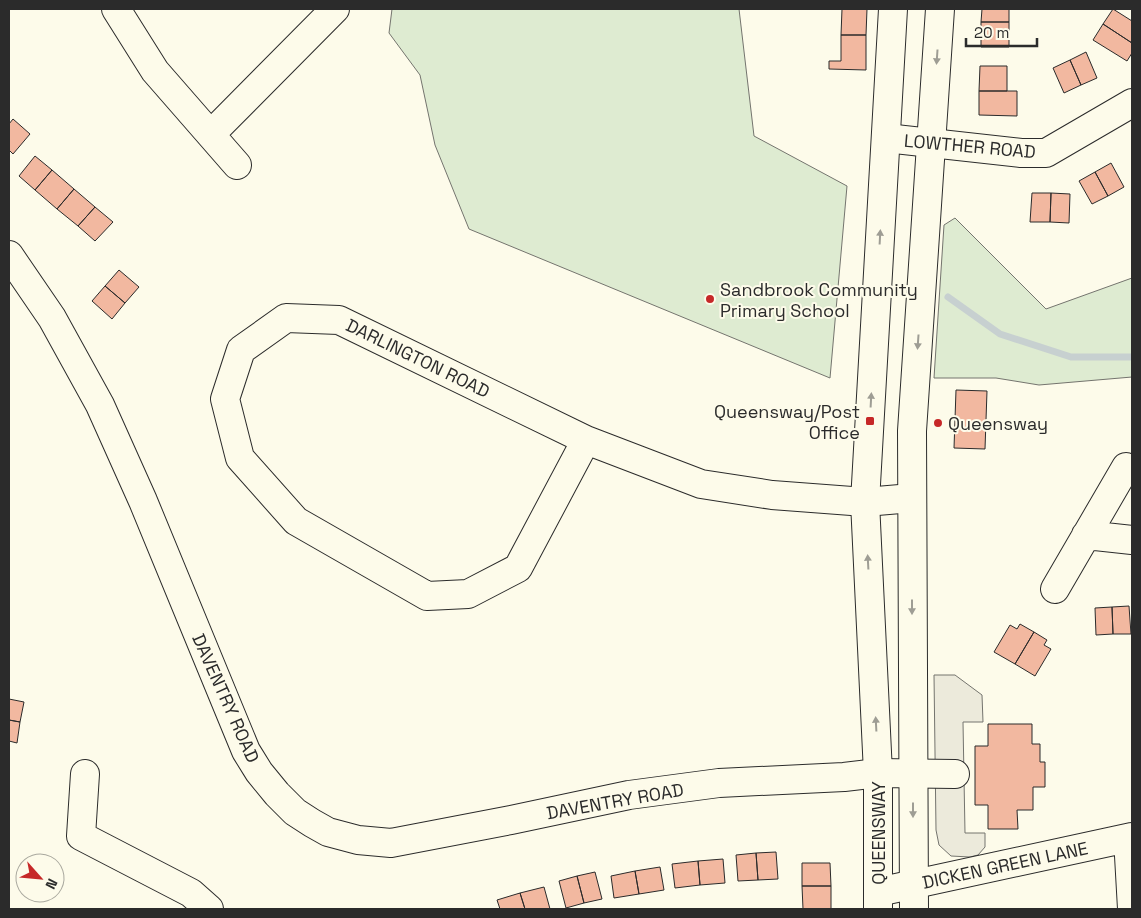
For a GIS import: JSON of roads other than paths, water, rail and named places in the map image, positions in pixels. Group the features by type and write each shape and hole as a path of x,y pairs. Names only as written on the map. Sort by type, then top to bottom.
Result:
{"main road":[{"path":"116,9 155,71 237,165"},
{"name":"QUEENSWAY","path":"878,900 878,773 865,502 893,9"},
{"name":"QUEENSWAY","path":"914,897 912,431 940,9"},
{"path":"210,134 335,10"},
{"name":"LOWTHER ROAD","path":"886,138 1020,153 1046,153 1132,103"},
{"name":"DAVENTRY ROAD","path":"9,255 52,318 100,405 143,501 246,751 259,772 295,812 328,832 358,840 391,843 629,795 719,783 844,777 878,773 954,774"},
{"name":"DARLINGTON ROAD","path":"586,440 518,568 468,594 427,596 296,521 240,458 225,398 241,350 286,318 339,320 586,440 701,484 772,495 865,502 912,498"},
{"path":"1055,588 1126,467"},
{"path":"1086,535 1132,540"},
{"path":"85,774 82,836 190,893 209,909"},
{"path":"1130,837 1132,909"},
{"name":"DICKEN GREEN LANE","path":"878,900 914,897 1130,837"}],"waterway":[{"path":"948,297 1000,334 1071,357 1132,357"}],"place":[{"name":"Sandbrook Community Primary School","path":"710,299"},
{"name":"Queensway/Post Office","path":"870,421"},
{"name":"Queensway","path":"938,423"}]}
